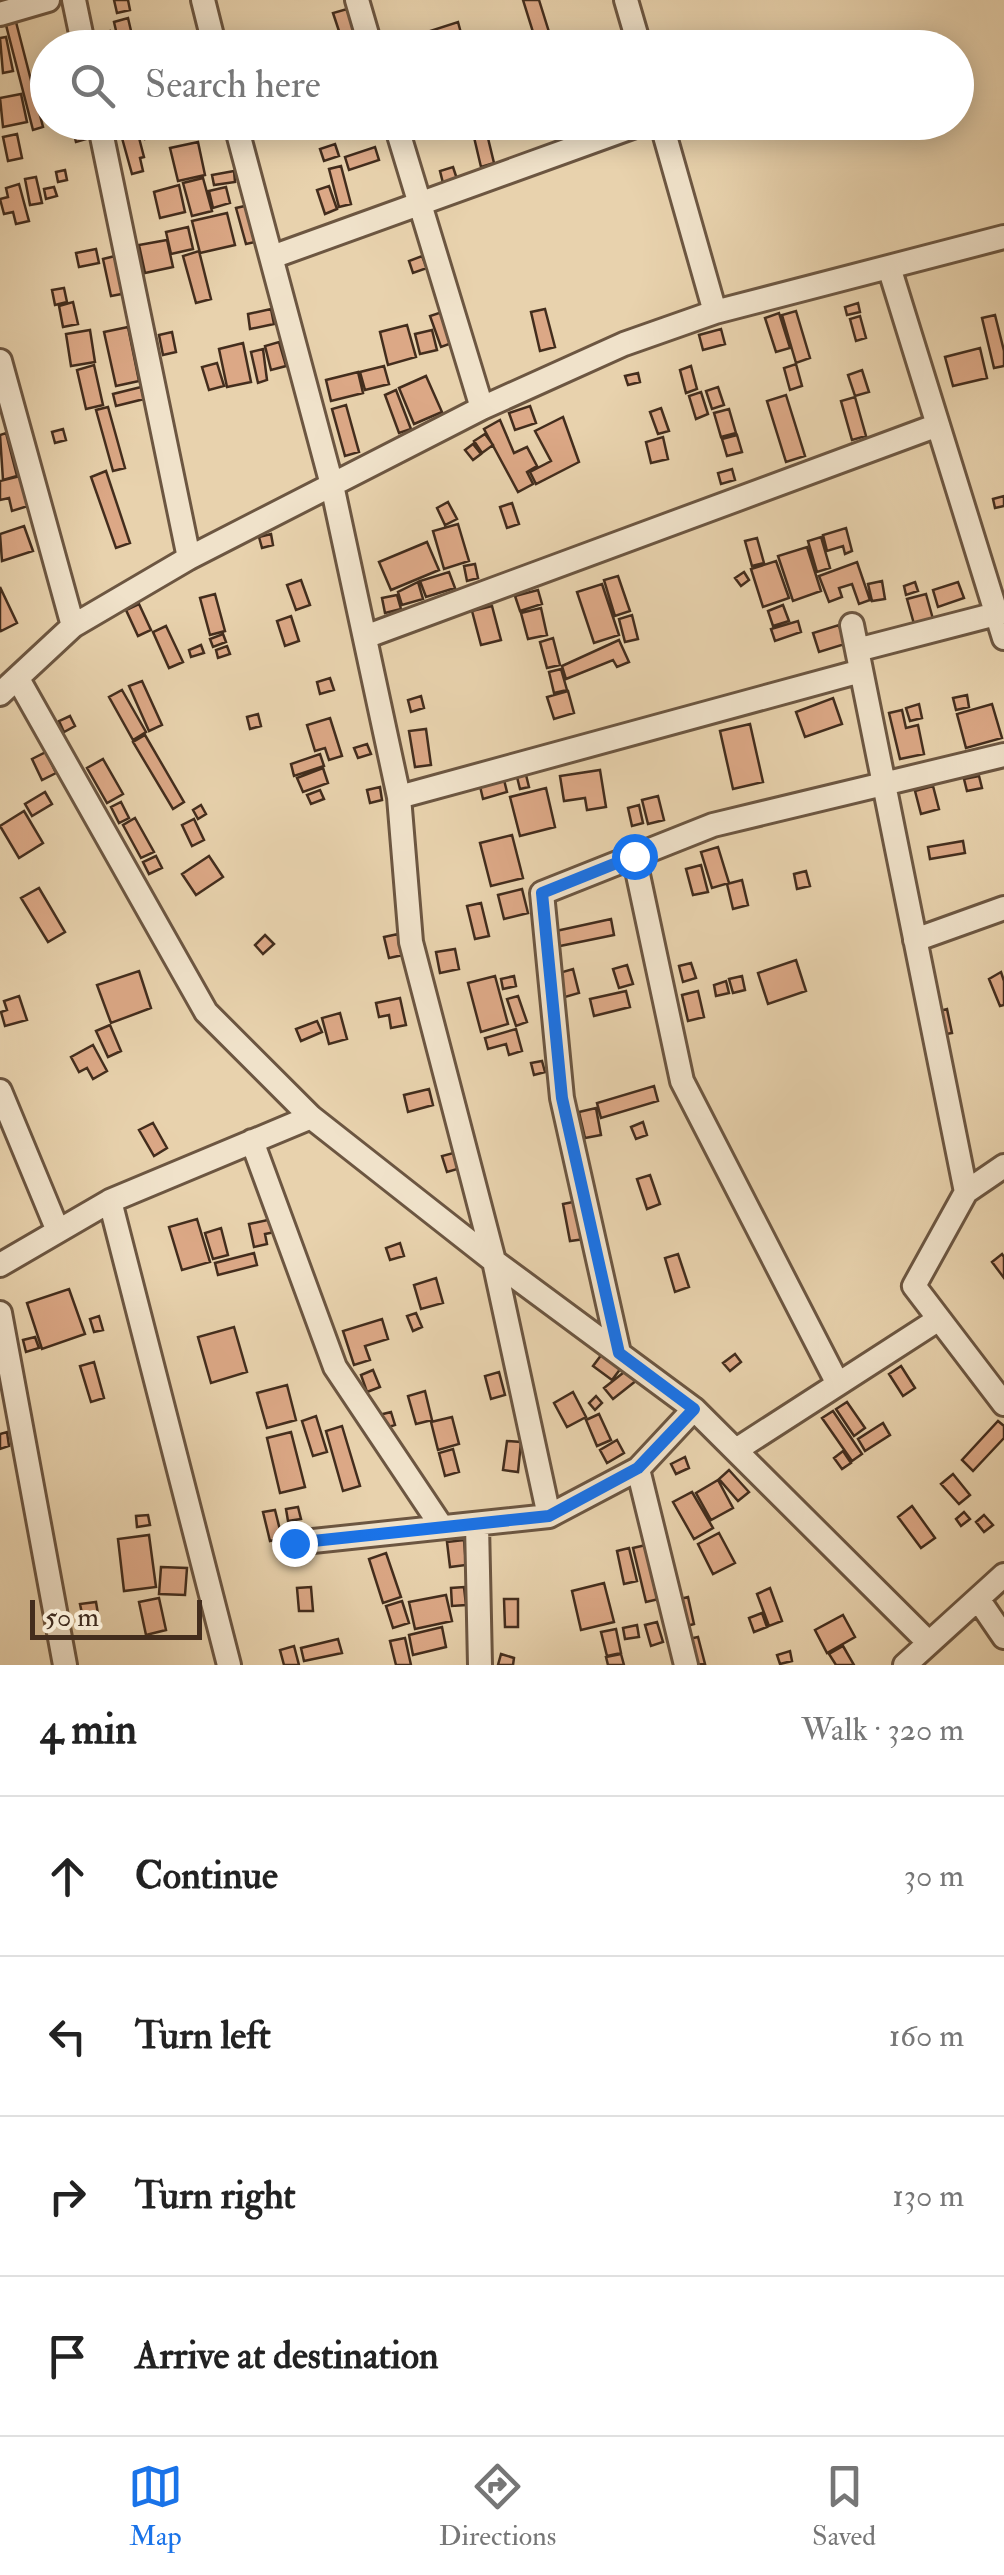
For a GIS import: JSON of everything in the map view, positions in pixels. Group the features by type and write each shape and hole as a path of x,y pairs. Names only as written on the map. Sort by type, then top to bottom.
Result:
{"street":[{"path":"0,14 48,0"},
{"path":"74,0 80,30"},
{"path":"203,0 211,30"},
{"path":"357,0 366,30"},
{"path":"626,0 635,30"},
{"path":"103,140 189,558"},
{"path":"241,140 332,485 399,798 410,942 494,1261 549,1516"},
{"path":"400,140 482,408"},
{"path":"272,257 596,140"},
{"path":"666,140 716,312"},
{"path":"928,1642 694,1409 494,1261 311,1117 206,1012 9,686 74,626 189,558 482,408 624,344 716,312 1004,237"},
{"path":"889,267 1000,613 1004,638"},
{"path":"0,361 74,626"},
{"path":"365,637 938,424"},
{"path":"399,798 859,660 1000,613"},
{"path":"852,625 966,1192"},
{"path":"619,1353 562,1098 542,893 713,825 1004,755"},
{"path":"634,856 682,1081 838,1384"},
{"path":"915,940 1004,908"},
{"path":"0,1090 58,1231"},
{"path":"0,1265 110,1201 311,1117"},
{"path":"252,1142 334,1366 442,1527"},
{"path":"1004,1166 966,1192 914,1286 1004,1404"},
{"path":"110,1201 229,1665"},
{"path":"0,1313 66,1665"},
{"path":"736,1450 939,1319"},
{"path":"294,1543 549,1516 638,1468 694,1409"},
{"path":"638,1468 686,1665"},
{"path":"477,1524 480,1665"},
{"path":"904,1665 1004,1575"},
{"path":"978,1599 1004,1637"}],"building":[{"path":"114,0 128,0 130,10 117,13"},
{"path":"523,0 539,0 548,30 532,30"},
{"path":"347,9 353,30 339,30 333,13"},
{"path":"128,18 131,30 116,30 114,22"},
{"path":"16,22 30,76 30,118 6,25"},
{"path":"458,22 460,30 433,30"},
{"path":"6,37 13,71 3,73 0,38"},
{"path":"21,94 27,122 3,127 0,98"},
{"path":"17,134 22,158 8,161 3,137"},
{"path":"123,140 140,140 143,171 132,174"},
{"path":"475,140 488,140 494,163 481,167"},
{"path":"198,142 205,175 178,181 170,148"},
{"path":"335,144 339,156 324,161 320,149"},
{"path":"375,147 379,160 349,170 345,157"},
{"path":"341,166 351,204 339,207 329,169"},
{"path":"453,167 457,179 443,183 440,171"},
{"path":"65,170 67,180 58,182 56,172"},
{"path":"234,171 235,182 214,185 212,175"},
{"path":"36,177 42,203 30,205 25,179"},
{"path":"203,178 212,211 192,216 183,183"},
{"path":"19,184 29,221 16,224 13,212 4,214 0,199 8,197 6,188"},
{"path":"179,185 185,212 160,218 154,192"},
{"path":"329,186 337,209 325,214 317,190"},
{"path":"54,187 57,196 46,199 44,189"},
{"path":"226,187 230,203 213,208 209,191"},
{"path":"249,205 259,241 246,244 236,208"},
{"path":"227,213 235,245 200,253 192,221"},
{"path":"188,227 193,249 171,254 166,232"},
{"path":"167,240 173,267 145,273 139,245"},
{"path":"96,249 99,263 79,267 76,253"},
{"path":"199,251 211,299 196,303 183,256"},
{"path":"119,255 127,293 111,296 103,259"},
{"path":"422,256 427,268 413,273 409,261"},
{"path":"64,288 67,302 55,305 52,290"},
{"path":"73,302 78,324 63,327 59,306"},
{"path":"858,303 860,312 847,315 845,307"},
{"path":"271,309 274,324 250,329 248,314"},
{"path":"545,309 555,347 540,351 531,312"},
{"path":"796,311 810,358 796,363 782,315"},
{"path":"442,312 452,343 441,347 430,316"},
{"path":"779,313 790,348 776,352 765,318"},
{"path":"995,315 1004,366 994,368 982,318"},
{"path":"860,316 866,338 856,341 850,319"},
{"path":"407,325 416,357 388,365 380,332"},
{"path":"128,327 139,381 116,386 104,332"},
{"path":"721,329 725,344 703,350 699,335"},
{"path":"90,330 95,362 71,366 66,334"},
{"path":"432,330 437,350 420,354 415,334"},
{"path":"172,332 176,352 163,355 159,335"},
{"path":"279,342 286,366 271,370 265,346"},
{"path":"243,343 251,382 227,387 219,349"},
{"path":"980,348 987,378 953,386 945,357"},
{"path":"263,349 267,380 258,383 251,352"},
{"path":"217,363 224,386 209,390 202,367"},
{"path":"796,364 802,386 790,390 784,368"},
{"path":"94,365 103,405 86,409 77,370"},
{"path":"384,366 389,384 365,390 360,372"},
{"path":"691,366 697,389 686,393 680,370"},
{"path":"862,370 869,392 855,396 848,375"},
{"path":"358,372 363,393 331,401 326,380"},
{"path":"638,373 640,382 628,385 625,376"},
{"path":"426,376 442,412 414,424 399,388"},
{"path":"141,387 144,399 116,406 113,394"},
{"path":"718,387 724,405 712,409 706,391"},
{"path":"396,390 411,429 399,433 385,395"},
{"path":"701,392 708,414 696,419 689,396"},
{"path":"786,395 805,456 786,462 767,401"},
{"path":"855,397 866,436 852,440 841,401"},
{"path":"346,405 359,452 345,456 332,409"},
{"path":"530,406 536,423 515,430 509,413"},
{"path":"108,407 125,468 113,471 96,410"},
{"path":"661,408 669,431 658,434 650,412"},
{"path":"729,409 736,433 721,437 714,413"},
{"path":"563,417 579,462 536,484 530,472 551,461 535,431"},
{"path":"500,420 514,453 527,447 537,466 527,472 533,484 518,492 484,429"},
{"path":"63,429 66,440 55,443 52,432"},
{"path":"6,433 17,476 3,480 0,435"},
{"path":"485,434 493,445 482,453 474,441"},
{"path":"737,435 742,452 727,456 722,439"},
{"path":"663,437 668,459 651,463 646,442"},
{"path":"473,444 481,454 473,460 465,450"},
{"path":"732,469 735,480 721,484 718,473"},
{"path":"106,471 130,543 116,548 91,477"},
{"path":"20,476 28,506 12,511 9,498 0,500 0,481"},
{"path":"1004,496 1004,506 995,508 993,499"},
{"path":"448,502 457,519 445,525 437,508"},
{"path":"512,503 519,524 507,528 500,507"},
{"path":"458,524 469,561 444,569 433,531"},
{"path":"24,526 33,551 2,561 0,534"},
{"path":"846,528 852,551 845,554 843,546 827,551 823,535"},
{"path":"271,534 273,545 262,548 259,537"},
{"path":"821,537 830,568 817,572 808,541"},
{"path":"757,538 764,563 752,566 745,541"},
{"path":"427,542 439,570 391,590 379,562"},
{"path":"807,547 821,591 793,601 778,556"},
{"path":"776,561 789,598 763,607 751,569"},
{"path":"857,562 870,600 859,604 852,584 839,588 842,597 829,602 819,576"},
{"path":"475,564 478,578 467,581 464,566"},
{"path":"449,572 455,588 426,597 420,581"},
{"path":"744,572 749,580 741,586 735,578"},
{"path":"618,576 630,611 615,616 604,580"},
{"path":"301,580 310,605 296,610 287,585"},
{"path":"882,581 885,599 872,601 868,584"},
{"path":"418,582 423,599 402,605 398,592"},
{"path":"915,582 918,591 906,595 904,586"},
{"path":"958,582 964,598 938,607 933,590"},
{"path":"602,584 619,635 594,643 577,592"},
{"path":"0,587 17,623 1,631 0,629"},
{"path":"538,590 542,604 520,611 515,596"},
{"path":"215,594 225,631 210,635 200,598"},
{"path":"926,594 933,619 914,624 907,599"},
{"path":"397,595 401,609 385,613 382,598"},
{"path":"139,604 151,630 138,636 126,610"},
{"path":"783,605 789,621 773,626 768,611"},
{"path":"492,606 501,640 481,645 472,611"},
{"path":"541,608 547,635 528,639 521,613"},
{"path":"632,615 638,639 625,642 619,619"},
{"path":"291,616 299,641 285,646 277,621"},
{"path":"798,621 801,632 775,641 771,629"},
{"path":"839,625 845,644 819,652 813,633"},
{"path":"166,626 183,662 169,668 153,632"},
{"path":"223,634 226,642 213,647 210,639"},
{"path":"553,638 560,665 547,668 540,642"},
{"path":"619,640 629,662 617,667 613,660 566,679 562,666"},
{"path":"201,645 204,653 191,657 189,650"},
{"path":"227,646 230,654 218,658 216,650"},
{"path":"561,669 567,690 554,693 549,672"},
{"path":"330,678 334,690 320,694 317,682"},
{"path":"142,681 162,725 149,731 129,686"},
{"path":"122,690 146,732 133,740 109,697"},
{"path":"568,691 574,713 554,719 547,697"},
{"path":"967,695 969,707 956,710 953,698"},
{"path":"421,696 424,708 411,712 408,700"},
{"path":"833,698 842,724 805,737 796,712"},
{"path":"919,704 922,718 910,721 906,708"},
{"path":"992,704 1002,738 966,748 957,714"},
{"path":"902,710 906,728 918,725 924,754 900,759 889,713"},
{"path":"258,714 261,726 250,729 247,717"},
{"path":"70,716 75,726 64,732 59,721"},
{"path":"330,718 342,756 329,760 325,748 315,751 307,725"},
{"path":"750,724 763,782 733,789 720,731"},
{"path":"426,729 431,765 415,767 409,731"},
{"path":"145,735 184,802 173,809 133,742"},
{"path":"367,744 371,754 358,758 354,748"},
{"path":"46,752 56,773 42,780 32,759"},
{"path":"320,754 324,766 294,776 291,764"},
{"path":"103,759 123,794 107,803 87,768"},
{"path":"323,768 328,783 303,792 297,778"},
{"path":"600,770 606,807 587,810 585,798 564,801 560,776"},
{"path":"526,775 529,787 520,789 517,777"},
{"path":"503,776 507,792 483,799 479,782"},
{"path":"979,776 982,788 967,791 964,779"},
{"path":"933,786 939,809 921,814 915,791"},
{"path":"380,787 382,800 370,803 367,790"},
{"path":"546,788 555,827 520,836 510,797"},
{"path":"320,790 324,799 311,804 307,795"},
{"path":"45,792 52,804 32,816 25,804"},
{"path":"658,796 664,820 648,824 642,800"},
{"path":"121,802 129,818 119,823 111,807"},
{"path":"201,805 206,814 198,819 193,810"},
{"path":"639,805 643,823 632,826 628,808"},
{"path":"24,811 43,843 19,858 0,826"},
{"path":"135,818 154,852 141,858 123,825"},
{"path":"194,819 204,840 192,846 182,825"},
{"path":"512,835 523,878 491,886 480,843"},
{"path":"963,841 965,853 930,859 928,847"},
{"path":"718,847 729,883 712,888 701,852"},
{"path":"156,856 162,868 149,874 143,862"},
{"path":"209,856 223,877 196,895 182,874"},
{"path":"701,865 708,892 693,895 686,869"},
{"path":"806,871 810,886 797,889 794,874"},
{"path":"742,880 748,905 733,909 727,884"},
{"path":"39,888 65,932 48,942 21,898"},
{"path":"522,889 528,913 504,919 498,895"},
{"path":"481,903 489,936 475,939 467,906"},
{"path":"611,919 614,935 560,946 556,931"},
{"path":"398,934 403,955 389,958 384,937"},
{"path":"265,935 274,944 263,954 255,945"},
{"path":"455,949 459,969 440,973 436,952"},
{"path":"796,960 806,991 768,1004 758,973"},
{"path":"691,963 696,978 683,982 679,966"},
{"path":"627,965 633,984 619,988 613,969"},
{"path":"573,969 579,993 565,997 559,973"},
{"path":"139,971 151,1008 111,1023 97,985"},
{"path":"1001,972 1004,1005 1000,1006 989,979"},
{"path":"495,976 508,1024 481,1032 468,983"},
{"path":"514,976 516,986 503,989 501,979"},
{"path":"742,976 745,990 733,993 729,979"},
{"path":"726,981 729,993 716,996 714,985"},
{"path":"626,991 630,1007 594,1016 590,999"},
{"path":"698,991 704,1017 688,1021 682,995"},
{"path":"19,996 27,1020 5,1026 1,1012 7,1010 4,1001"},
{"path":"518,996 527,1022 516,1026 507,999"},
{"path":"400,998 406,1025 391,1028 389,1015 379,1017 376,1003"},
{"path":"947,1009 952,1033 941,1035 936,1012"},
{"path":"340,1013 347,1039 329,1044 322,1018"},
{"path":"317,1021 322,1032 301,1041 296,1029"},
{"path":"110,1025 121,1051 108,1057 96,1031"},
{"path":"516,1029 522,1051 509,1055 506,1044 488,1049 485,1038"},
{"path":"93,1045 107,1071 93,1079 87,1068 79,1072 71,1057"},
{"path":"542,1061 545,1072 534,1075 531,1063"},
{"path":"654,1086 658,1101 601,1118 597,1103"},
{"path":"429,1089 433,1105 408,1112 404,1095"},
{"path":"596,1108 601,1135 585,1138 579,1112"},
{"path":"643,1122 647,1135 636,1139 631,1127"},
{"path":"153,1123 167,1148 154,1156 139,1130"},
{"path":"457,1152 461,1168 447,1172 442,1156"},
{"path":"650,1175 660,1204 647,1209 637,1179"},
{"path":"578,1201 585,1239 570,1241 563,1204"},
{"path":"277,1218 280,1231 265,1234 267,1244 254,1247 249,1224"},
{"path":"197,1219 210,1262 182,1270 169,1227"},
{"path":"221,1228 228,1255 213,1259 205,1233"},
{"path":"400,1243 404,1256 390,1260 386,1248"},
{"path":"254,1253 257,1265 218,1275 215,1263"},
{"path":"678,1254 689,1287 675,1292 665,1258"},
{"path":"1002,1254 1004,1257 1004,1278 992,1262"},
{"path":"436,1278 443,1303 421,1309 414,1285"},
{"path":"69,1289 85,1334 42,1349 27,1303"},
{"path":"416,1313 422,1327 413,1331 407,1316"},
{"path":"99,1316 103,1330 94,1332 90,1319"},
{"path":"382,1319 388,1339 365,1346 370,1360 354,1365 343,1331"},
{"path":"234,1327 247,1372 211,1383 198,1337"},
{"path":"35,1337 39,1348 26,1352 23,1340"},
{"path":"602,1354 621,1368 612,1380 593,1366"},
{"path":"735,1354 741,1362 730,1371 723,1363"},
{"path":"94,1362 104,1398 91,1402 80,1366"},
{"path":"901,1366 915,1388 903,1396 889,1374"},
{"path":"628,1369 637,1380 613,1399 604,1388"},
{"path":"373,1370 380,1387 367,1392 361,1375"},
{"path":"499,1372 505,1395 491,1399 485,1376"},
{"path":"287,1385 296,1420 267,1428 257,1393"},
{"path":"425,1391 432,1420 416,1424 408,1396"},
{"path":"573,1392 586,1417 567,1427 554,1403"},
{"path":"596,1396 602,1403 595,1410 589,1403"},
{"path":"847,1402 865,1428 854,1436 836,1409"},
{"path":"833,1411 862,1454 852,1461 822,1418"},
{"path":"391,1412 395,1425 383,1429 379,1415"},
{"path":"599,1414 611,1440 597,1446 586,1420"},
{"path":"316,1416 327,1452 313,1456 302,1421"},
{"path":"452,1417 459,1444 438,1450 431,1422"},
{"path":"998,1421 1004,1426 1004,1438 973,1471 962,1460"},
{"path":"883,1423 890,1435 865,1451 858,1439"},
{"path":"342,1426 360,1486 343,1491 326,1431"},
{"path":"7,1432 9,1446 0,1449 0,1434"},
{"path":"291,1432 305,1487 280,1493 267,1438"},
{"path":"617,1440 624,1453 607,1463 600,1450"},
{"path":"507,1441 521,1442 518,1472 503,1470"},
{"path":"453,1449 459,1472 445,1476 439,1453"},
{"path":"843,1451 851,1463 842,1469 834,1458"},
{"path":"685,1457 689,1468 676,1474 671,1464"},
{"path":"729,1470 749,1492 738,1501 719,1479"},
{"path":"953,1474 970,1495 959,1504 941,1484"},
{"path":"718,1480 733,1508 711,1520 696,1493"},
{"path":"692,1492 713,1528 694,1539 673,1502"},
{"path":"912,1506 935,1538 921,1548 898,1517"},
{"path":"298,1507 301,1519 288,1521 286,1509"},
{"path":"275,1510 282,1538 270,1541 263,1512"},
{"path":"964,1512 970,1519 961,1526 956,1519"},
{"path":"148,1515 150,1525 137,1527 136,1516"},
{"path":"984,1515 993,1525 984,1532 976,1522"},
{"path":"719,1533 735,1563 713,1574 698,1544"},
{"path":"149,1535 156,1587 124,1591 118,1539"},
{"path":"464,1540 466,1565 450,1567 447,1542"},
{"path":"650,1544 663,1598 646,1602 633,1548"},
{"path":"629,1548 637,1581 624,1584 617,1551"},
{"path":"386,1553 401,1597 383,1603 369,1559"},
{"path":"161,1567 187,1568 185,1595 159,1594"},
{"path":"604,1583 614,1622 581,1630 572,1591"},
{"path":"311,1587 313,1611 299,1611 297,1588"},
{"path":"464,1587 466,1605 452,1606 451,1588"},
{"path":"770,1588 782,1621 769,1626 757,1594"},
{"path":"446,1595 452,1621 415,1629 409,1602"},
{"path":"688,1597 694,1624 683,1627 676,1600"},
{"path":"159,1598 166,1630 146,1635 139,1602"},
{"path":"504,1599 518,1599 518,1627 505,1627"},
{"path":"402,1601 409,1623 393,1628 386,1606"},
{"path":"96,1602 100,1626 85,1628 80,1604"},
{"path":"762,1613 767,1627 754,1632 749,1618"},
{"path":"843,1615 855,1637 827,1653 815,1630"},
{"path":"657,1622 663,1642 651,1646 645,1625"},
{"path":"637,1625 639,1637 625,1639 623,1628"},
{"path":"442,1627 446,1647 413,1655 409,1635"},
{"path":"616,1629 621,1653 607,1656 601,1632"},
{"path":"698,1637 705,1664 690,1665 684,1640"},
{"path":"405,1638 411,1665 396,1665 390,1641"},
{"path":"338,1639 342,1653 304,1661 301,1648"},
{"path":"294,1646 299,1665 284,1665 280,1650"},
{"path":"843,1646 854,1665 836,1665 829,1654"},
{"path":"790,1651 792,1661 780,1664 777,1655"},
{"path":"501,1654 514,1658 513,1665 498,1665"},
{"path":"621,1654 624,1665 608,1665 606,1657"}],"route":[{"path":"294,1543 549,1516 638,1468 694,1409 619,1353 562,1098 542,893 634,856"}]}
